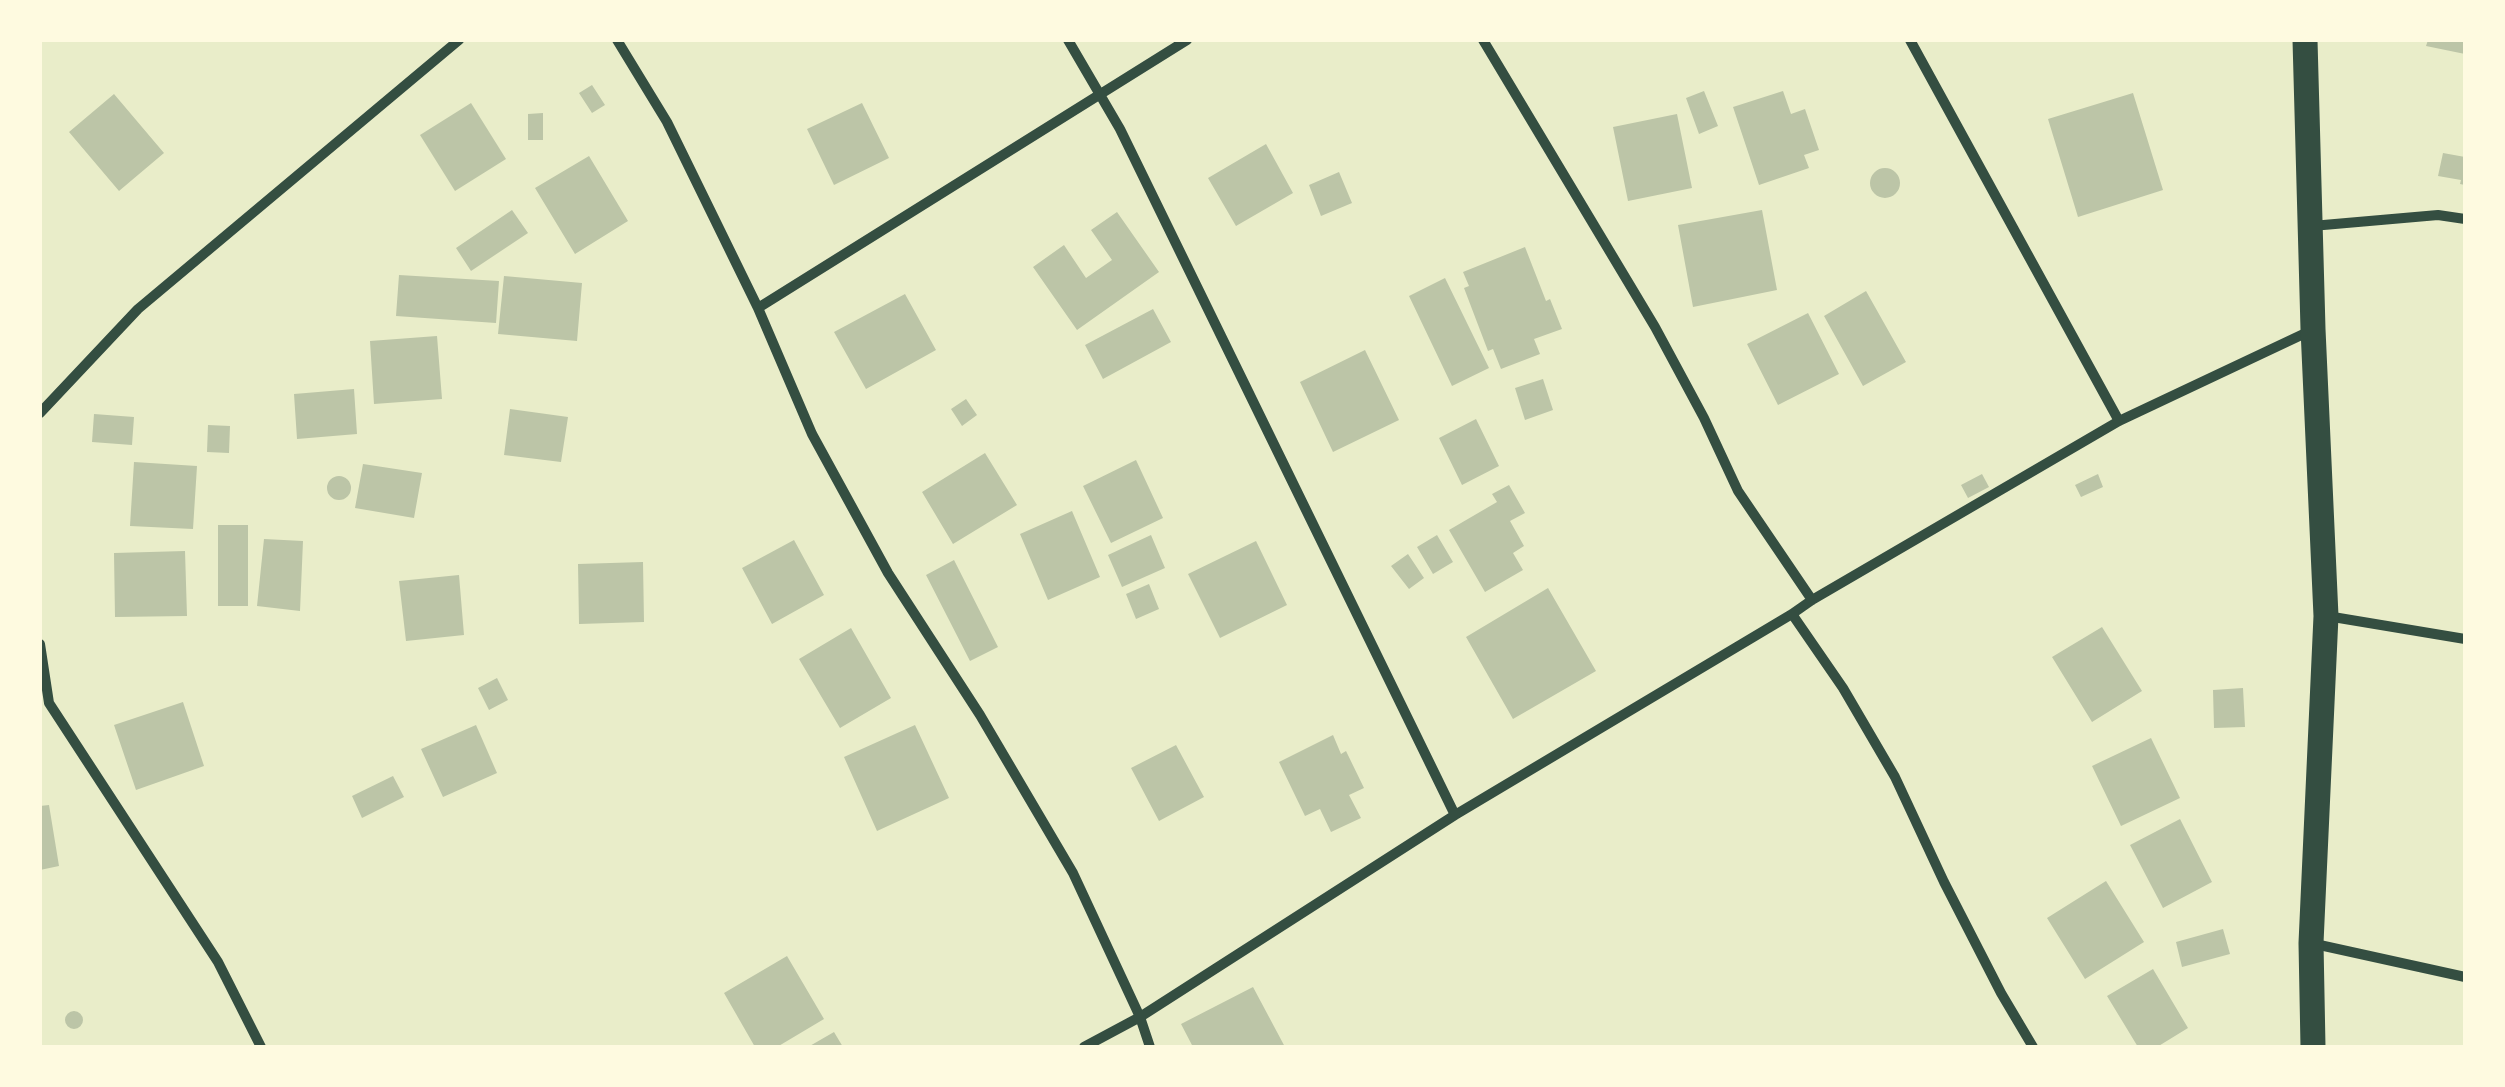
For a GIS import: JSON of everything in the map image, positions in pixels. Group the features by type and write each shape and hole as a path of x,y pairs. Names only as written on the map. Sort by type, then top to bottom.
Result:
{"main road":[{"path":"2305,40 2312,329 2326,616 2311,943 2313,1047"}],"street":[{"path":"40,414 138,309 459,40"},
{"path":"617,40 667,122 758,308 812,434 888,573 980,716 1073,874 1140,1017 1150,1047"},
{"path":"1068,40 1120,129 1455,815"},
{"path":"758,308 1187,40"},
{"path":"1483,40 1655,327 1738,490 1812,600"},
{"path":"1910,40 2119,421"},
{"path":"2311,226 2438,216 2465,219"},
{"path":"1084,1047 1140,1017 1455,815 1812,600 2119,421 2312,329"},
{"path":"1792,614 1843,688 1895,776 1944,882 2001,993 2034,1047"},
{"path":"2326,616 2465,638"},
{"path":"40,644 45,703 218,962 261,1047"},
{"path":"2311,943 2465,977"}],"building":[{"path":"2428,40 2465,40 2465,54 2426,46"},
{"path":"592,85 605,105 592,113 579,93"},
{"path":"1704,91 1718,126 1699,134 1686,98"},
{"path":"1783,91 1791,114 1805,109 1819,150 1804,155 1809,168 1759,185 1733,107"},
{"path":"2133,93 2163,190 2078,217 2048,119"},
{"path":"114,94 164,153 119,191 69,132"},
{"path":"471,103 506,159 455,191 420,135"},
{"path":"862,103 889,158 834,185 807,129"},
{"path":"543,113 543,140 528,140 528,114"},
{"path":"1677,114 1692,188 1628,201 1613,127"},
{"path":"1266,144 1293,193 1236,226 1208,178"},
{"path":"2443,153 2465,157 2465,185 2460,184 2461,180 2438,176"},
{"path":"589,156 628,221 575,254 535,188"},
{"path":"1885,168 1899,177 1900,183 1891,197 1885,198 1871,189 1870,183 1879,169"},
{"path":"1339,172 1352,203 1321,216 1309,185"},
{"path":"512,210 528,233 471,271 456,248"},
{"path":"1762,210 1777,290 1693,307 1678,225"},
{"path":"1117,212 1159,272 1077,330 1033,267 1064,245 1086,278 1112,260 1091,230"},
{"path":"1525,247 1546,301 1550,299 1562,329 1534,339 1540,354 1501,369 1493,349 1488,351 1464,288 1469,286 1463,272"},
{"path":"399,275 499,281 496,323 396,316"},
{"path":"504,276 582,283 577,341 498,334"},
{"path":"1445,278 1489,368 1452,386 1409,296"},
{"path":"1866,291 1906,362 1863,386 1824,316"},
{"path":"905,294 936,350 866,389 834,332"},
{"path":"1153,309 1171,342 1103,379 1085,345"},
{"path":"1808,313 1839,374 1778,405 1747,344"},
{"path":"437,336 442,399 374,404 370,341"},
{"path":"1365,350 1399,420 1333,452 1300,382"},
{"path":"1543,379 1553,410 1525,420 1515,388"},
{"path":"354,389 357,434 297,439 294,394"},
{"path":"966,399 977,415 962,426 951,409"},
{"path":"510,409 568,417 561,462 504,455"},
{"path":"94,414 134,417 132,445 92,442"},
{"path":"1476,419 1499,466 1462,485 1439,438"},
{"path":"208,425 230,426 229,453 207,452"},
{"path":"985,453 1017,505 953,544 922,492"},
{"path":"1136,460 1163,518 1111,543 1083,486"},
{"path":"134,462 197,466 193,529 130,526"},
{"path":"363,464 422,473 414,518 355,508"},
{"path":"1982,474 1989,487 1968,498 1961,485"},
{"path":"2098,474 2103,487 2081,497 2075,485"},
{"path":"339,476 348,479 348,497 339,500 330,497 327,488 330,479"},
{"path":"1509,485 1525,513 1510,521 1524,546 1513,553 1523,570 1485,592 1449,530 1497,502 1492,494"},
{"path":"1072,511 1100,577 1048,600 1020,534"},
{"path":"218,525 248,525 248,606 218,606"},
{"path":"1151,535 1165,568 1122,587 1108,555"},
{"path":"1437,535 1453,562 1433,574 1417,547"},
{"path":"264,539 303,541 300,611 257,606"},
{"path":"794,540 824,595 772,624 742,568"},
{"path":"1256,541 1287,605 1220,638 1188,574"},
{"path":"185,551 187,616 115,617 114,553"},
{"path":"1408,554 1424,578 1409,589 1391,566"},
{"path":"954,560 998,647 970,661 926,575"},
{"path":"643,562 644,622 579,624 578,564"},
{"path":"459,575 464,635 406,641 399,581"},
{"path":"1149,584 1159,609 1136,619 1126,594"},
{"path":"1548,588 1596,671 1513,719 1466,637"},
{"path":"2102,627 2142,691 2092,722 2052,657"},
{"path":"851,628 891,698 840,728 799,659"},
{"path":"497,678 508,700 489,710 478,688"},
{"path":"2243,688 2245,727 2214,728 2213,690"},
{"path":"183,702 204,766 136,790 114,725"},
{"path":"476,725 497,773 443,797 421,749"},
{"path":"915,725 949,798 877,831 844,757"},
{"path":"1333,735 1341,754 1346,751 1364,788 1349,795 1361,818 1331,832 1320,809 1305,816 1279,762"},
{"path":"2151,738 2180,798 2121,826 2092,766"},
{"path":"1176,745 1204,797 1159,821 1131,768"},
{"path":"393,776 404,797 362,818 352,796"},
{"path":"49,805 59,866 40,870 40,806"},
{"path":"2180,819 2212,882 2163,908 2130,845"},
{"path":"2106,881 2144,942 2085,979 2047,918"},
{"path":"2223,929 2230,954 2182,967 2176,942"},
{"path":"787,956 824,1019 777,1047 755,1047 724,993"},
{"path":"2153,969 2188,1028 2157,1047 2138,1047 2107,996"},
{"path":"1253,987 1285,1047 1193,1047 1181,1024"},
{"path":"74,1011 81,1013 81,1027 74,1029 67,1027 65,1020 67,1013"},
{"path":"834,1032 843,1047 808,1047"}]}
